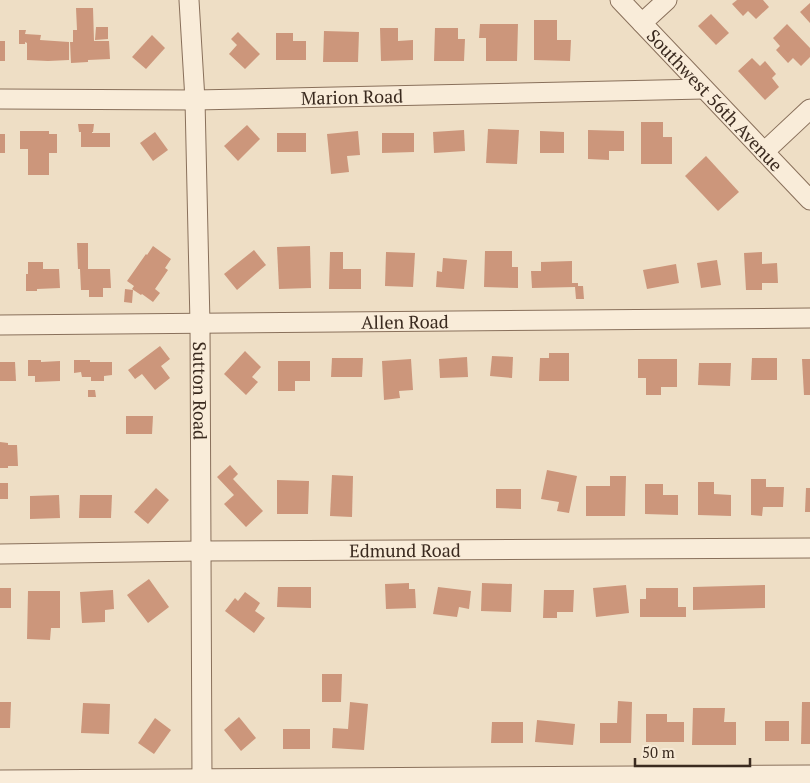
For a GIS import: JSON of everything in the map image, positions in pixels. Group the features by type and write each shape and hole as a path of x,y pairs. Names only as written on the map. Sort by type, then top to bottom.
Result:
{"street":[{"name":"Sutton Road","path":"188,0 195,100 200,324 202,781"},
{"name":"Southwest 56th Avenue","path":"620,0 810,200"},
{"path":"642,23 667,0"},
{"name":"Marion Road","path":"0,98 195,100 704,89"},
{"path":"764,152 810,109"},
{"name":"Allen Road","path":"0,325 810,318"},
{"name":"Edmund Road","path":"0,554 201,551 810,548"},
{"path":"0,780 202,781 810,775"}],"building":[{"path":"737,0 763,0 769,7 756,19 748,11 743,16 732,4"},
{"path":"810,3 810,23 800,12"},
{"path":"76,8 93,8 94,41 109,41 110,59 71,63 70,42 73,42 73,30 77,30"},
{"path":"711,14 729,33 716,45 698,26"},
{"path":"534,20 557,20 557,40 571,40 570,61 534,60"},
{"path":"480,24 518,24 517,61 486,61 486,38 479,38"},
{"path":"787,24 810,48 810,57 801,66 793,58 788,63 776,50 780,46 773,38"},
{"path":"96,27 108,27 108,39 95,40"},
{"path":"380,28 398,28 398,41 413,40 413,60 381,61"},
{"path":"435,28 458,28 458,39 465,39 464,61 434,61"},
{"path":"19,30 26,30 25,34 41,35 40,40 69,42 69,60 27,60 27,43 19,44"},
{"path":"324,31 359,32 358,62 323,62"},
{"path":"238,32 260,54 245,69 229,54 237,45 231,39"},
{"path":"276,33 293,33 293,41 306,41 306,60 276,60"},
{"path":"152,35 165,48 146,69 132,57"},
{"path":"0,41 5,41 5,61 0,61"},
{"path":"752,58 760,66 765,61 776,74 772,78 779,87 765,100 738,71"},
{"path":"641,122 663,122 663,137 672,137 672,164 641,164"},
{"path":"78,124 94,124 92,133 110,133 110,147 81,147 81,132 79,132"},
{"path":"247,125 260,139 238,161 224,146"},
{"path":"488,129 519,130 517,164 486,163"},
{"path":"464,130 465,151 434,153 433,132"},
{"path":"588,130 624,131 624,151 609,151 609,160 588,159"},
{"path":"20,131 49,131 49,134 57,134 57,153 49,153 49,175 28,175 28,149 20,149"},
{"path":"358,131 360,155 347,156 349,172 331,174 327,134"},
{"path":"540,131 564,132 564,153 540,153"},
{"path":"155,132 168,150 153,161 140,143"},
{"path":"277,133 306,133 306,152 277,152"},
{"path":"382,133 414,133 414,152 382,153"},
{"path":"0,134 5,134 5,153 0,153"},
{"path":"706,156 739,192 718,211 685,176"},
{"path":"77,243 88,243 88,269 110,269 111,288 103,288 103,297 89,297 89,290 81,290"},
{"path":"153,246 171,259 165,268 168,270 155,289 160,293 153,302 132,289 134,286 127,281"},
{"path":"310,246 311,288 279,289 277,247"},
{"path":"254,250 266,265 237,290 224,274"},
{"path":"485,251 512,251 512,267 518,267 518,288 484,287"},
{"path":"330,252 343,252 343,269 361,269 361,289 329,289"},
{"path":"386,252 415,253 413,287 385,286"},
{"path":"762,252 762,264 777,263 778,283 762,283 762,290 746,290 744,253"},
{"path":"443,258 467,260 464,289 436,287 437,271 442,272"},
{"path":"717,260 721,285 701,288 697,263"},
{"path":"572,261 572,283 578,283 578,286 583,286 584,299 576,299 575,287 532,288 531,271 541,271 541,262"},
{"path":"28,262 43,262 43,269 59,269 60,288 26,291"},
{"path":"676,264 679,283 647,289 643,270"},
{"path":"125,289 133,290 132,303 124,302"},
{"path":"160,346 170,359 161,366 170,378 155,390 142,374 135,379 128,370"},
{"path":"245,351 261,367 252,377 258,382 246,395 224,374"},
{"path":"549,353 569,353 569,381 539,381 540,358 549,358"},
{"path":"492,356 513,357 512,378 490,376"},
{"path":"467,357 468,377 440,378 439,359"},
{"path":"332,358 363,358 362,377 331,377"},
{"path":"752,358 777,358 777,380 751,380"},
{"path":"411,359 413,390 399,391 400,398 384,400 382,361"},
{"path":"638,359 677,359 677,387 661,387 661,395 646,395 646,378 638,378"},
{"path":"802,359 810,359 810,395 804,395"},
{"path":"28,360 41,360 41,362 60,361 60,381 35,382 35,376 28,376"},
{"path":"74,360 112,362 112,375 104,376 104,381 91,381 91,377 82,377 81,372 74,373"},
{"path":"278,361 310,361 310,381 295,381 295,391 278,391"},
{"path":"0,362 15,362 16,381 0,381"},
{"path":"699,363 731,363 730,386 698,385"},
{"path":"88,390 95,390 96,397 88,397"},
{"path":"126,416 153,416 152,434 126,434"},
{"path":"0,442 8,443 8,445 17,445 18,466 0,468"},
{"path":"230,465 238,474 233,479 263,511 246,527 224,504 234,495 217,477"},
{"path":"547,470 577,476 569,513 557,511 559,502 541,499"},
{"path":"332,475 353,476 352,517 330,516"},
{"path":"610,476 626,476 625,516 586,516 586,486 610,486"},
{"path":"751,479 766,479 766,487 784,487 783,507 763,507 762,516 751,515"},
{"path":"277,480 309,481 308,514 277,514"},
{"path":"698,482 714,482 714,494 731,495 731,516 698,515"},
{"path":"0,483 8,483 8,499 0,499"},
{"path":"645,484 663,484 663,495 678,495 678,515 645,514"},
{"path":"156,488 169,500 148,524 134,512"},
{"path":"806,488 810,488 810,512 805,512"},
{"path":"496,489 521,489 521,509 496,508"},
{"path":"59,495 60,518 30,519 30,496"},
{"path":"80,495 112,495 111,518 79,518"},
{"path":"149,579 169,607 148,623 127,595"},
{"path":"409,583 409,589 415,589 416,608 386,609 385,584"},
{"path":"482,583 512,584 511,612 481,611"},
{"path":"626,585 629,613 596,617 593,588"},
{"path":"765,585 765,608 693,610 693,587"},
{"path":"278,587 311,587 311,608 277,607"},
{"path":"438,587 471,591 469,609 459,607 457,617 433,614"},
{"path":"0,588 11,588 11,608 0,608"},
{"path":"646,588 678,588 678,607 686,607 686,617 640,617 640,599 646,599"},
{"path":"113,590 114,609 105,610 105,622 82,623 80,592"},
{"path":"544,590 574,590 573,612 557,612 557,618 543,618"},
{"path":"28,591 60,591 60,628 51,628 50,640 27,639"},
{"path":"245,592 260,603 255,611 265,618 254,633 225,611 235,598 238,601"},
{"path":"322,674 342,674 341,702 322,702"},
{"path":"618,701 632,702 631,743 600,743 600,723 617,723"},
{"path":"0,702 11,702 10,728 0,728"},
{"path":"350,702 368,704 364,750 332,748 333,728 348,729"},
{"path":"802,702 810,702 810,744 801,744"},
{"path":"83,703 110,704 109,734 81,733"},
{"path":"693,708 725,708 724,722 736,722 736,745 692,745"},
{"path":"646,714 667,714 667,722 684,722 684,742 646,742"},
{"path":"239,717 256,738 241,751 224,730"},
{"path":"155,718 171,730 154,754 138,743"},
{"path":"537,720 575,724 573,745 535,742"},
{"path":"765,721 789,721 789,741 765,741"},
{"path":"492,722 523,722 523,743 491,743"},
{"path":"283,729 310,729 310,749 283,749"}]}
